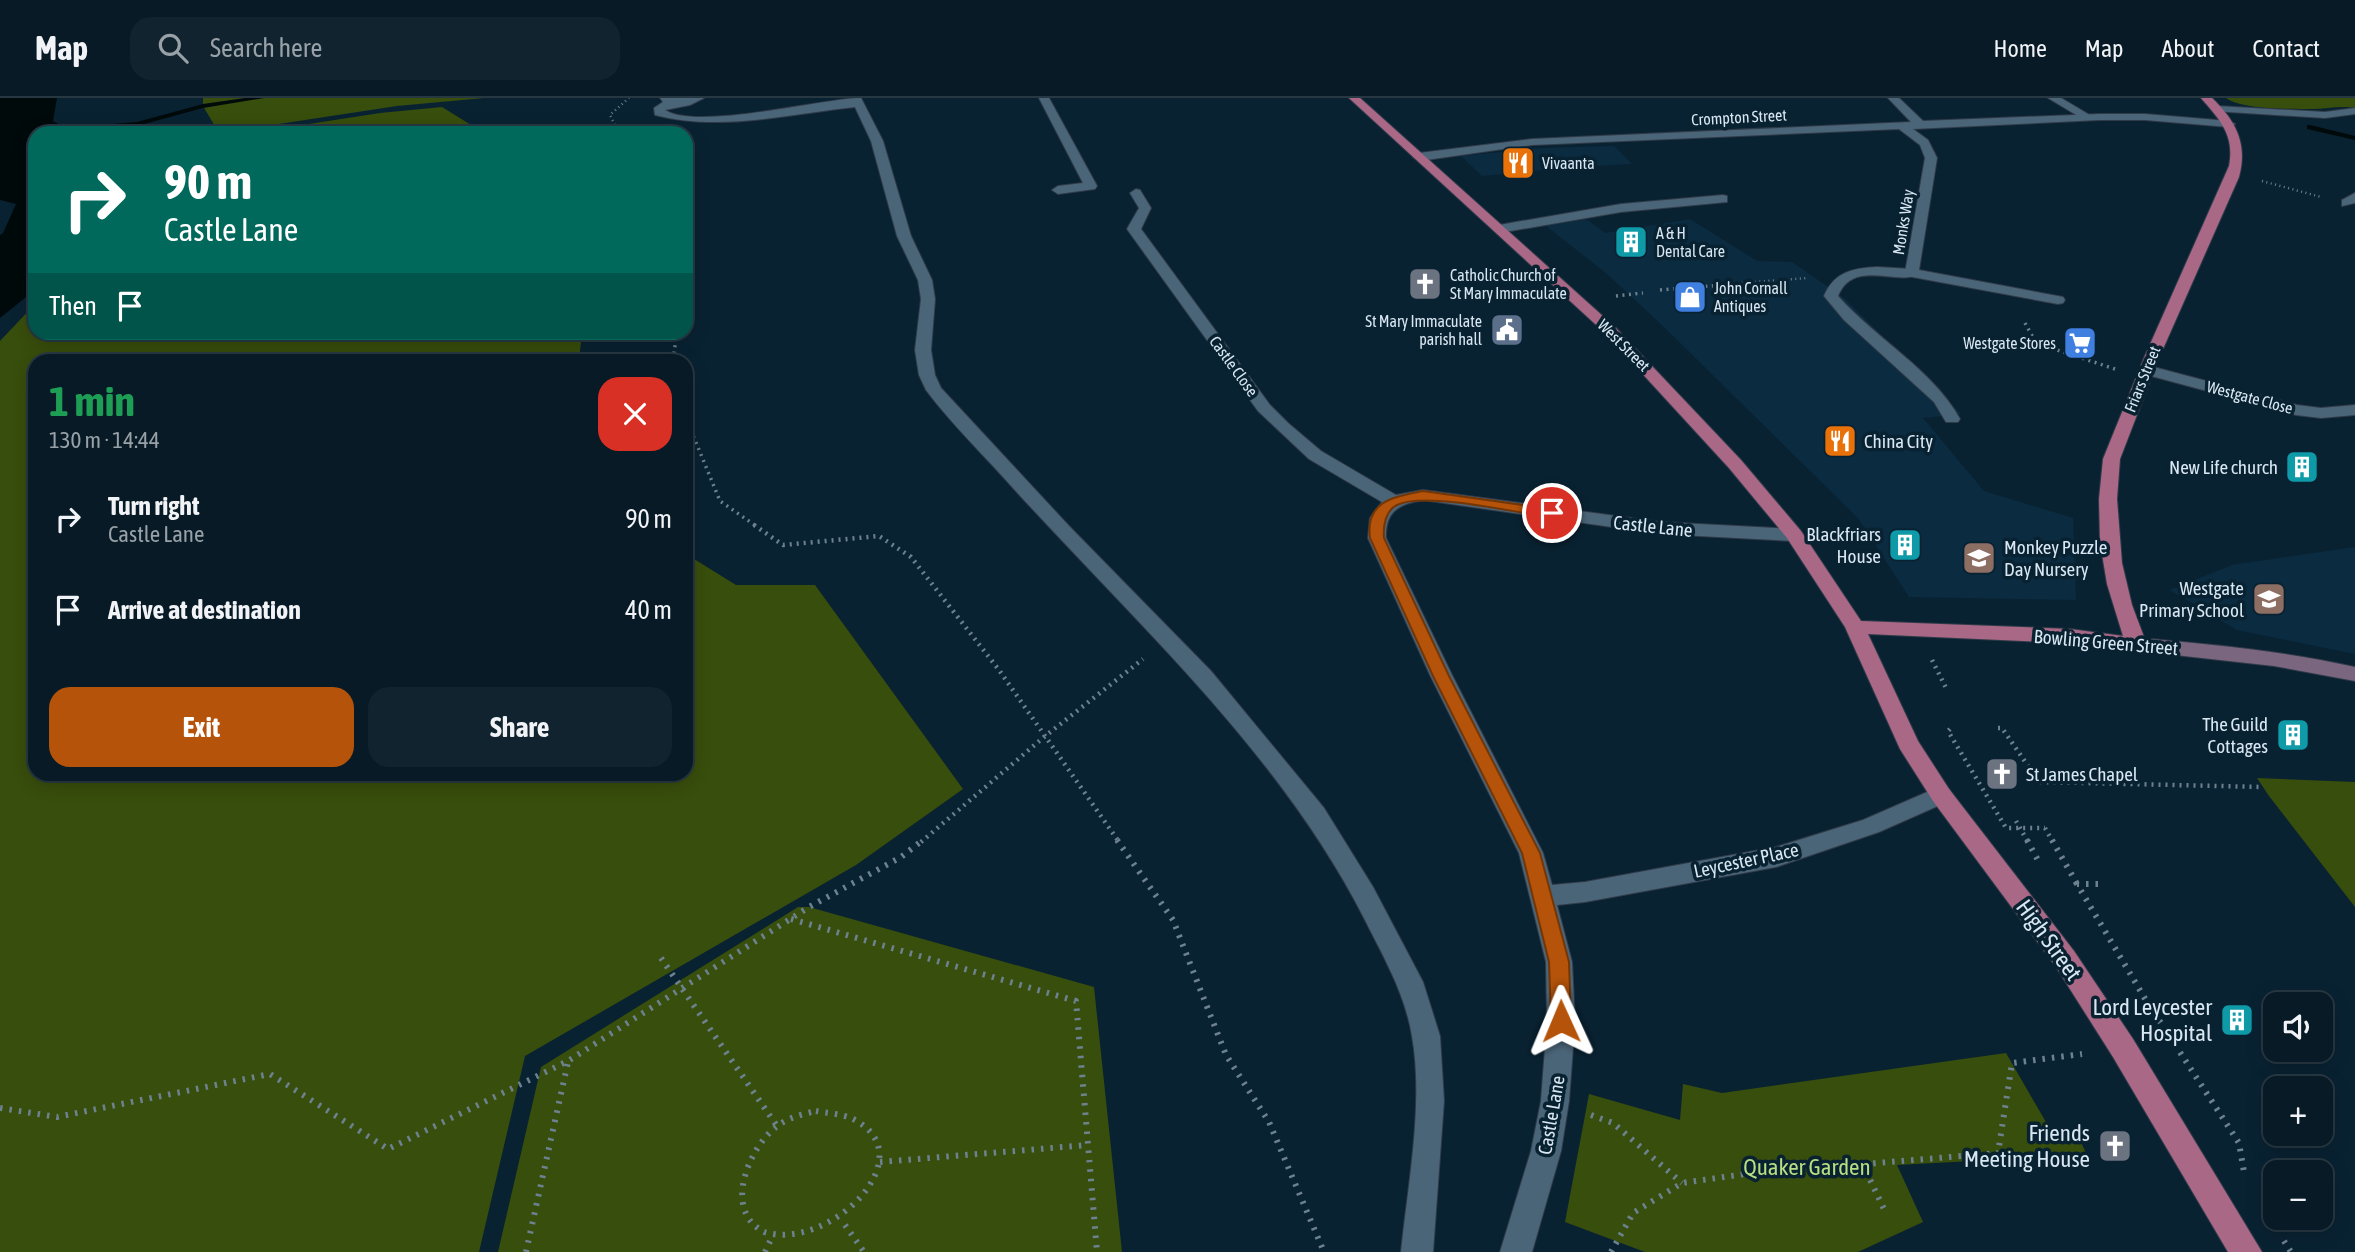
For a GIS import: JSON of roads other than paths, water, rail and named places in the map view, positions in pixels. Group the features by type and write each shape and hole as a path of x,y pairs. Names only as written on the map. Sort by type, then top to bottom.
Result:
{"main road":[{"name":"West Street","path":"1354,98 1596,317 1654,375 1763,496 1794,535 1855,628"},
{"path":"2206,98 2229,124"},
{"name":"Friars Street","path":"2137,645 2125,618 2112,570 2109,478 2115,451 2144,374 2232,174 2238,149 2229,124"},
{"name":"Bowling Green Street","path":"1855,628 2070,636 2137,645"},
{"name":"High Street","path":"1855,628 1908,743 1941,794 2065,958 2246,1252"}],"street":[{"path":"699,98 686,103 668,100 659,108 659,113 678,119 714,118 857,100 877,141 904,236 925,280 928,299 923,351 927,375 934,390 1062,530 1204,676 1316,814 1364,894 1410,982 1426,1036 1430,1101 1417,1252"},
{"path":"1044,98 1091,186 1058,190"},
{"path":"1893,98 1919,124"},
{"path":"2053,98 2087,117"},
{"path":"2217,109 2352,114"},
{"name":"Crompton Street","path":"1419,157 1532,142 2087,117 2145,117 2229,124"},
{"name":"Monks Way","path":"1901,125 1925,142 1930,148 1931,158 1912,273 2058,300"},
{"name":"Castle Close","path":"1136,192 1145,208 1134,229 1264,408 1296,442 1393,501"},
{"path":"1499,229 1621,208 1723,199"},
{"path":"1912,273 1864,273 1843,278 1830,296 1931,388 1948,407 1952,419"},
{"name":"Westgate Close","path":"2144,374 2296,410 2321,413 2355,410"},
{"name":"Castle Lane","path":"1516,1252 1546,1151 1559,1074 1559,962 1527,842 1441,676 1377,538 1378,517 1393,501 1423,495 1661,528 1794,535"},
{"name":"Bowling Green Street","path":"2137,645 2265,657 2355,674"},
{"name":"Leycester Place","path":"1543,896 1585,892 1776,857 1871,826 1941,794"}],"waterway":[{"path":"112,126 137,124 203,106 260,98"},
{"path":"2310,127 2355,138"}],"place":[{"name":"Vivaanta","path":"1518,163"},
{"name":"A & H Dental Care","path":"1631,242"},
{"name":"Catholic Church of St Mary Immaculate","path":"1425,284"},
{"name":"John Cornall Antiques","path":"1690,297"},
{"name":"St Mary Immaculate parish hall","path":"1507,330"},
{"name":"Westgate Stores","path":"2080,343"},
{"name":"China City","path":"1840,441"},
{"name":"New Life church","path":"2302,467"},
{"name":"Blackfriars House","path":"1905,545"},
{"name":"Monkey Puzzle Day Nursery","path":"1979,558"},
{"name":"Westgate Primary School","path":"2269,599"},
{"name":"The Guild Cottages","path":"2293,735"},
{"name":"St James Chapel","path":"2002,774"},
{"name":"Lord Leycester Hospital","path":"2237,1020"},
{"name":"Friends Meeting House","path":"2115,1146"}],"park label":[{"name":"Quaker Garden","path":"1807,1167"}]}
